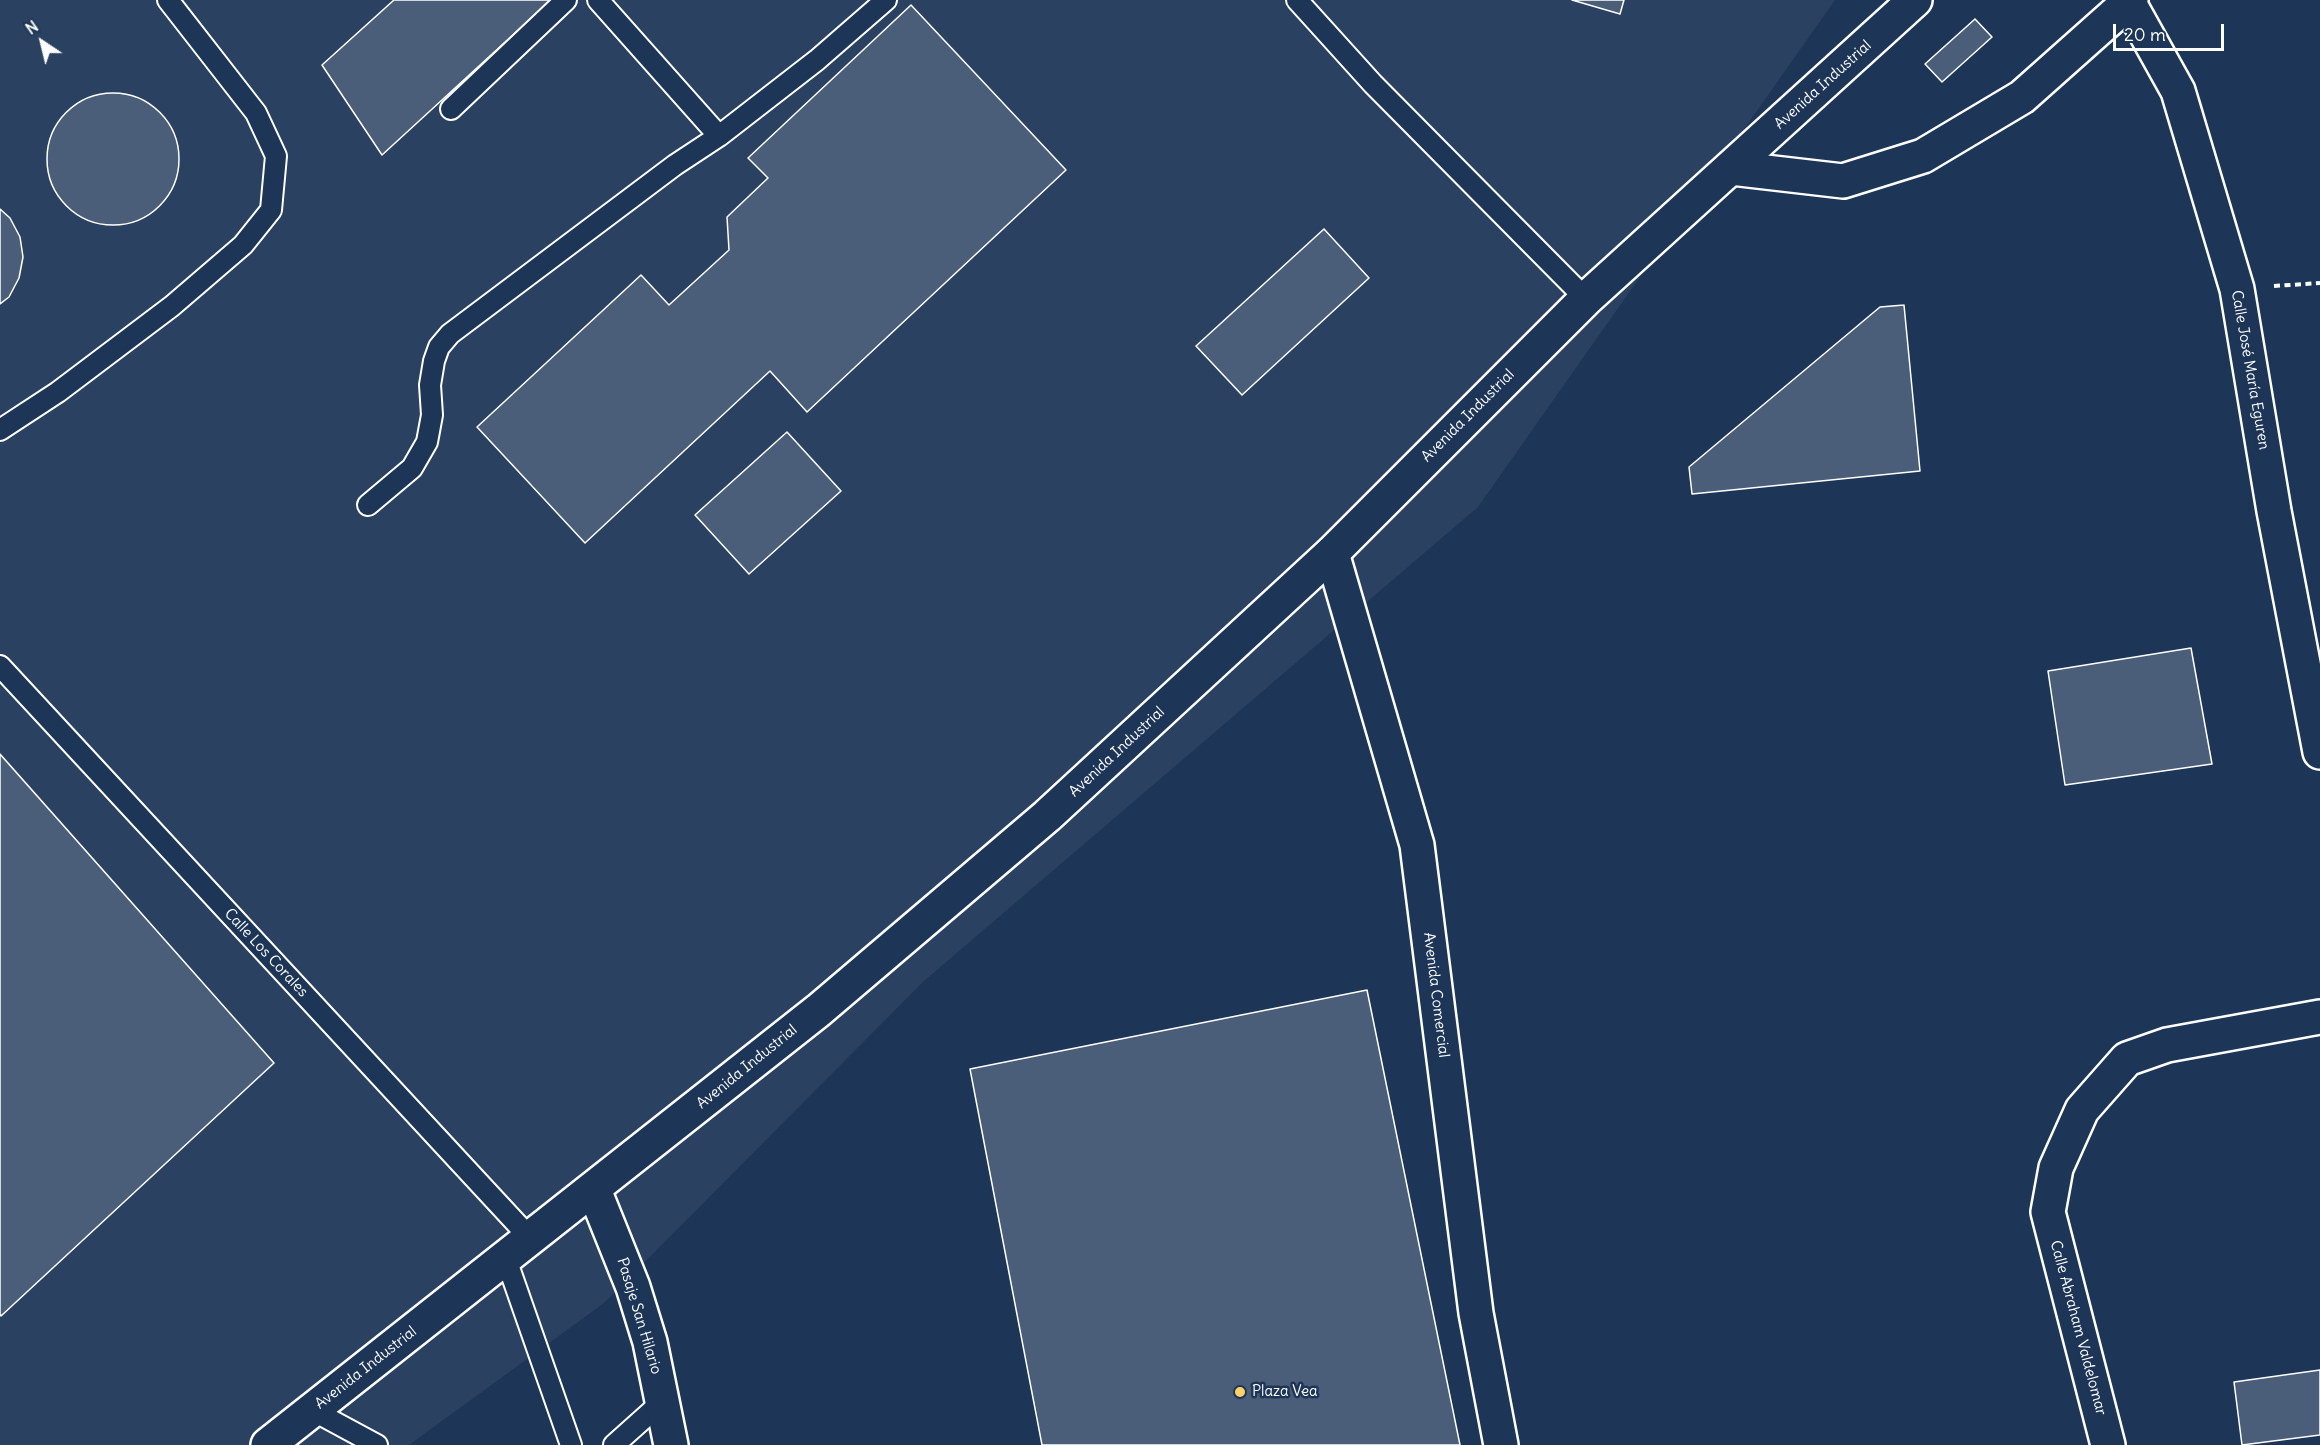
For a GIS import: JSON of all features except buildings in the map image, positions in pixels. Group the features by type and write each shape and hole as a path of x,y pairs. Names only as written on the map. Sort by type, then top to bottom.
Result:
{"street":[{"name":"Avenida Industrial","path":"268,1445 594,1190 819,1010 1047,816 1332,552 1586,299 1915,0"},
{"path":"1731,168 1843,181 1923,156 2022,97 2130,1"},
{"name":"Calle José María Eguren","path":"2130,1 2178,91 2237,289 2274,511 2320,752"},
{"name":"Avenida Comercial","path":"1332,552 1417,845 1476,1313 1501,1445"},
{"name":"Calle Abraham Valdelomar","path":"2108,1445 2048,1212 2056,1168 2082,1110 2127,1059 2167,1045 2320,1017"},
{"name":"Pasaje San Hilario","path":"594,1190 633,1287 650,1342 671,1445"}],"lane":[{"path":"0,430 58,392 172,306 243,245 271,210 276,156 256,113 168,0"},
{"path":"451,109 566,0"},
{"path":"598,0 719,136"},
{"path":"368,505 412,468 427,442 432,415 430,385 434,361 439,347 450,334 675,165 719,136 817,60 886,0"},
{"path":"1297,0 1373,84 1586,299"},
{"name":"Calle Los Corales","path":"0,666 519,1249"},
{"path":"519,1249 571,1445"},
{"path":"614,1445 662,1402"},
{"path":"312,1410 377,1445"}],"path":[{"path":"2237,289 2320,283"}],"shaded area":[{"path":"0,0 1835,0 1478,507 924,981 604,1303 409,1445 0,1445"}],"place":[{"name":"Plaza Vea","path":"1240,1392"}]}
